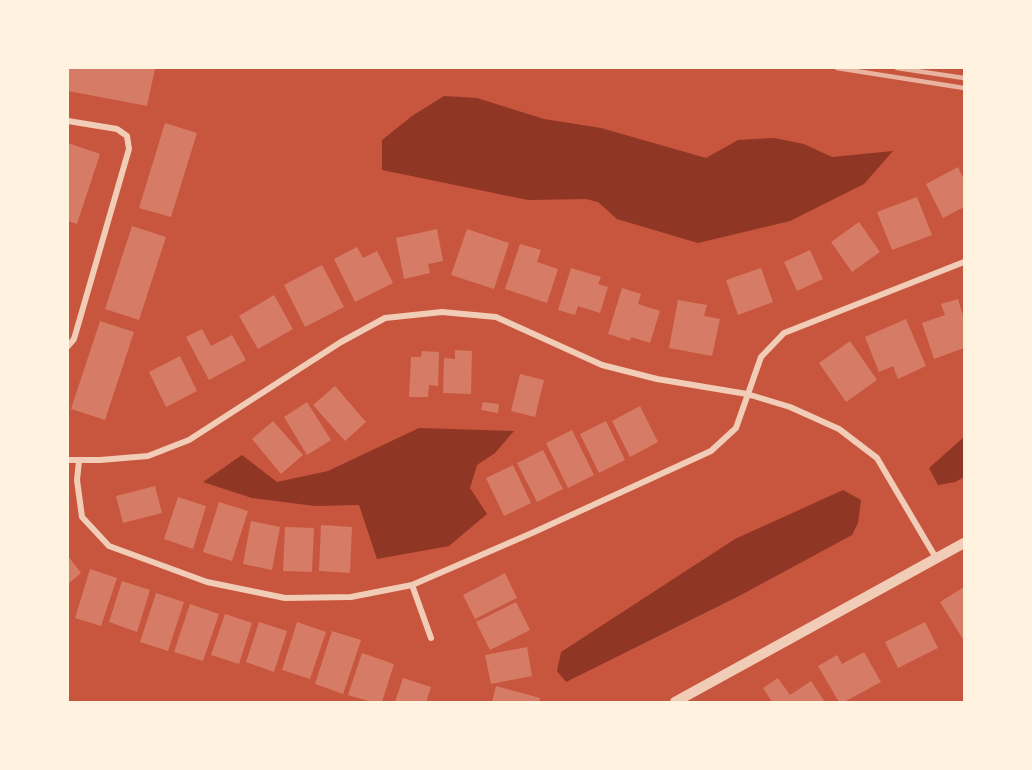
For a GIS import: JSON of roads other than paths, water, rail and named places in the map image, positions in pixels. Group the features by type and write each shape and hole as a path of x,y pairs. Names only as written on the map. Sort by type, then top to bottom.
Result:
{"street":[{"path":"68,121 117,129 127,136 129,149 74,339 68,346"},
{"path":"79,461 77,480 82,518 109,546 207,582 285,598 351,597 412,585 711,451 736,428 761,357 784,333 964,262"},
{"path":"68,460 148,456 189,440 341,342 385,318 441,312 496,317 602,365 657,379 747,394 790,407 838,429 877,458 936,558"},
{"path":"675,702 964,543"},
{"path":"412,585 431,638"}],"railway":[{"path":"837,68 964,88"},
{"path":"897,68 964,78"}]}
